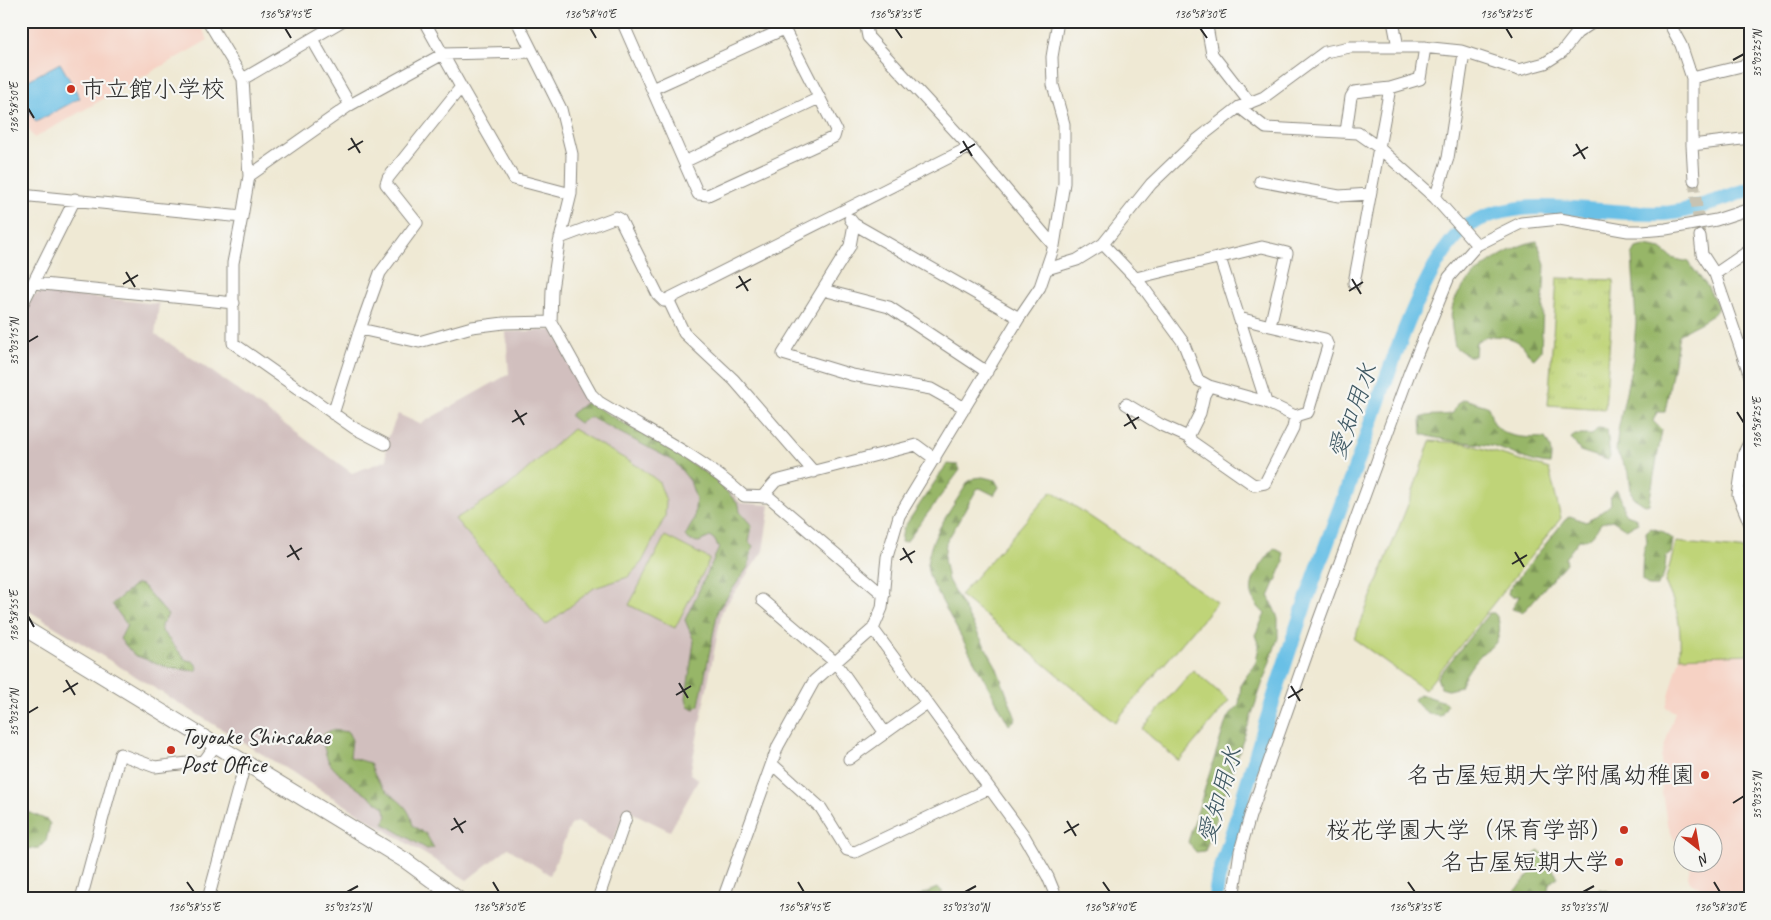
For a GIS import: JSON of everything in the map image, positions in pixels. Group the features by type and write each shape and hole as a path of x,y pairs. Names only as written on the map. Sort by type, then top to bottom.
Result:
{"street":[{"path":"208,21 242,79 250,176 233,263 233,344 332,414 384,444"},
{"path":"242,79 342,21"},
{"path":"424,21 514,179 571,194"},
{"path":"517,21 560,109 572,154 571,194 560,238 552,290 552,322 591,394 599,402 674,443 719,474 744,496 769,497 884,595"},
{"path":"622,21 698,194 708,195 834,137 836,130 782,25 652,88"},
{"path":"865,21 868,37 970,147 1054,246"},
{"path":"724,899 778,746 814,681 873,629 882,608 887,557 899,516 1019,318 1040,288 1054,246 1064,183 1064,124 1053,85 1052,57 1058,21"},
{"path":"1206,21 1212,54 1244,105 1266,128 1358,133 1378,147 1435,198 1473,241"},
{"path":"1394,21 1398,47"},
{"path":"1047,269 1077,260 1104,244 1151,184 1198,139 1244,105 1264,97 1325,52 1350,48 1425,47 1464,53 1519,70 1545,63 1562,52 1577,33 1596,21"},
{"path":"1668,21 1681,45 1692,78 1694,180"},
{"path":"312,39 350,106"},
{"path":"1346,132 1354,92 1390,88 1420,79 1425,47"},
{"path":"250,176 350,106 443,54 531,52"},
{"path":"1435,198 1448,158 1464,53"},
{"path":"1692,78 1750,64"},
{"path":"332,414 380,273 417,223 386,184 388,178 461,87"},
{"path":"1354,283 1390,88"},
{"path":"684,162 820,98"},
{"path":"1692,145 1750,138"},
{"path":"560,238 616,217 620,219 658,295 664,300 970,147"},
{"path":"1260,181 1339,196 1370,194"},
{"path":"21,195 242,217"},
{"path":"21,307 75,199"},
{"path":"1233,899 1240,850 1250,816 1317,625 1410,371 1449,277 1473,241 1521,222 1560,219 1628,231 1642,231 1666,229 1716,220 1750,210"},
{"path":"844,211 854,224 1019,318"},
{"path":"854,224 850,246 784,354 852,375 932,389 966,408"},
{"path":"1700,236 1702,254 1715,274 1750,376"},
{"path":"1104,244 1136,278 1183,342 1198,380 1209,386 1266,402 1295,416 1308,412 1328,346 1325,340 1239,318"},
{"path":"1136,278 1262,247 1287,253 1270,326"},
{"path":"1715,274 1750,250"},
{"path":"1220,258 1266,402"},
{"path":"33,283 234,303"},
{"path":"823,290 889,306 987,372"},
{"path":"668,299 684,334 734,380 814,472"},
{"path":"360,329 418,342 472,327 552,322"},
{"path":"1190,438 1189,435 1200,413 1204,395 1209,386"},
{"path":"1126,404 1161,425 1190,438 1254,485 1265,483 1293,428 1295,416"},
{"path":"1750,441 1744,453 1738,495 1750,524"},
{"path":"762,497 776,481 916,445 935,459"},
{"path":"762,600 836,663 885,733"},
{"path":"21,626 406,861 452,897"},
{"path":"873,629 988,789 1023,834 1048,877 1057,899"},
{"path":"849,760 927,703"},
{"path":"82,899 120,754 154,767 204,761 215,746"},
{"path":"208,899 245,764"},
{"path":"772,764 821,808 847,850 855,852 988,789"},
{"path":"598,899 626,818"}],"shaded area":[{"name":"市立館小学校","path":"21,21 198,21 208,40 34,138 21,117"},
{"path":"41,292 159,304 155,334 207,368 352,473 387,460 385,445 398,414 420,424 509,374 506,332 553,330 587,396 599,409 674,451 716,478 741,503 770,505 763,551 722,611 690,774 699,779 670,831 625,809 613,842 577,822 571,824 550,875 508,848 467,880 21,606 21,320 33,296"},
{"name":"名古屋短期大学附属幼稚園","path":"1750,654 1750,883 1740,899 1719,899 1690,882 1688,876 1689,872 1724,872 1724,822 1674,822 1674,840 1667,823 1662,793 1661,757 1675,712 1666,707 1680,657"}],"green space":[{"path":"1537,241 1545,264 1541,351 1534,359 1516,341 1505,337 1492,336 1476,342 1475,356 1468,356 1455,347 1453,337 1452,310 1458,294 1488,264 1514,249"},
{"path":"1645,246 1661,249 1672,258 1688,262 1707,286 1718,306 1716,311 1707,319 1679,335 1665,412 1657,412 1653,421 1662,430 1649,504 1645,505 1634,498 1631,491 1629,473 1616,451 1618,431 1633,358 1636,322 1632,255 1636,248"},
{"path":"1557,278 1614,280 1605,409 1548,405"},
{"path":"1464,399 1487,406 1493,421 1503,432 1523,437 1545,438 1549,444 1550,464 1527,459 1491,446 1439,439 1422,434 1421,418 1453,413 1457,404"},
{"path":"585,403 589,403 673,452 715,479 739,505 740,512 752,526 749,542 753,546 748,567 718,610 699,705 695,709 688,706 686,698 694,641 685,620 719,548 714,539 710,537 699,542 691,541 685,536 694,520 696,499 690,481 674,461 590,417 579,423 571,417 571,414"},
{"path":"1598,428 1607,429 1610,457 1608,460 1580,451 1571,438 1575,435 1592,435"},
{"path":"573,429 641,468 659,482 666,501 665,517 642,562 628,577 594,588 546,625 455,519 506,488"},
{"path":"1430,441 1465,443 1549,469 1561,518 1425,690 1354,639 1411,497"},
{"path":"947,464 958,465 960,470 907,541 901,542 903,529"},
{"path":"983,477 995,480 999,487 994,495 980,488 977,489 946,543 944,559 948,580 996,666 1016,719 1009,725 935,588 927,568 934,539 945,519 968,482 974,478"},
{"path":"1617,490 1623,504 1623,511 1635,517 1638,523 1626,529 1612,520 1601,523 1595,533 1588,539 1580,539 1565,558 1566,563 1527,608 1522,612 1512,609 1520,595 1513,597 1508,594 1509,589 1565,520 1570,516 1586,522 1611,504 1611,496"},
{"path":"1052,491 1217,602 1115,722 960,595"},
{"path":"1651,528 1661,531 1673,539 1671,553 1666,557 1663,576 1657,586 1649,586 1642,580 1643,554 1647,542 1646,532"},
{"path":"665,536 710,559 675,628 629,605"},
{"path":"1676,542 1747,550 1750,553 1749,654 1680,657 1678,618 1665,582"},
{"path":"1274,548 1283,553 1284,562 1269,597 1278,618 1278,638 1205,851 1196,852 1188,842 1227,718 1239,705 1241,684 1256,662 1259,646 1255,635 1265,614 1253,597 1253,581"},
{"path":"136,584 142,585 168,615 161,625 161,630 186,660 193,661 197,666 196,671 169,668 134,655 120,639 127,625 112,604"},
{"path":"1489,613 1494,613 1500,627 1496,642 1473,664 1460,687 1448,690 1441,688 1437,678"},
{"path":"1193,670 1229,701 1179,761 1142,729"},
{"path":"1420,694 1445,702 1447,705 1441,716 1429,713 1419,706 1414,699"},
{"path":"332,730 348,732 352,740 350,757 370,763 381,784 409,812 413,826 426,834 434,848 427,849 386,825 384,822 387,816 384,807 354,786 333,768 321,739 324,734"},
{"path":"21,809 47,820 50,824 46,841 39,848 21,849"},
{"path":"1539,851 1549,858 1551,867 1558,877 1549,886 1550,899 1509,899 1532,871 1529,865 1530,857"},
{"path":"937,888 942,891 942,895 934,899 911,899"},
{"path":"1599,889 1613,893 1617,899 1585,899"}],"water":[{"path":"60,63 80,98 36,122 21,96 21,84"}],"waterway":[{"name":"愛知用水","path":"1215,899 1218,879 1255,757 1310,589 1405,328 1435,266 1451,242 1468,226 1489,215 1513,209 1539,207 1645,214 1669,213 1700,206 1750,189"}],"tunnel":[{"path":"1694,180 1700,236"}],"place":[{"name":"市立館小学校","path":"71,89"},
{"name":"Toyoake Shinsakae Post Office","path":"171,750"},
{"name":"名古屋短期大学附属幼稚園","path":"1705,775"},
{"name":"桜花学園大学（保育学部）","path":"1624,830"},
{"name":"名古屋短期大学","path":"1619,862"}]}
